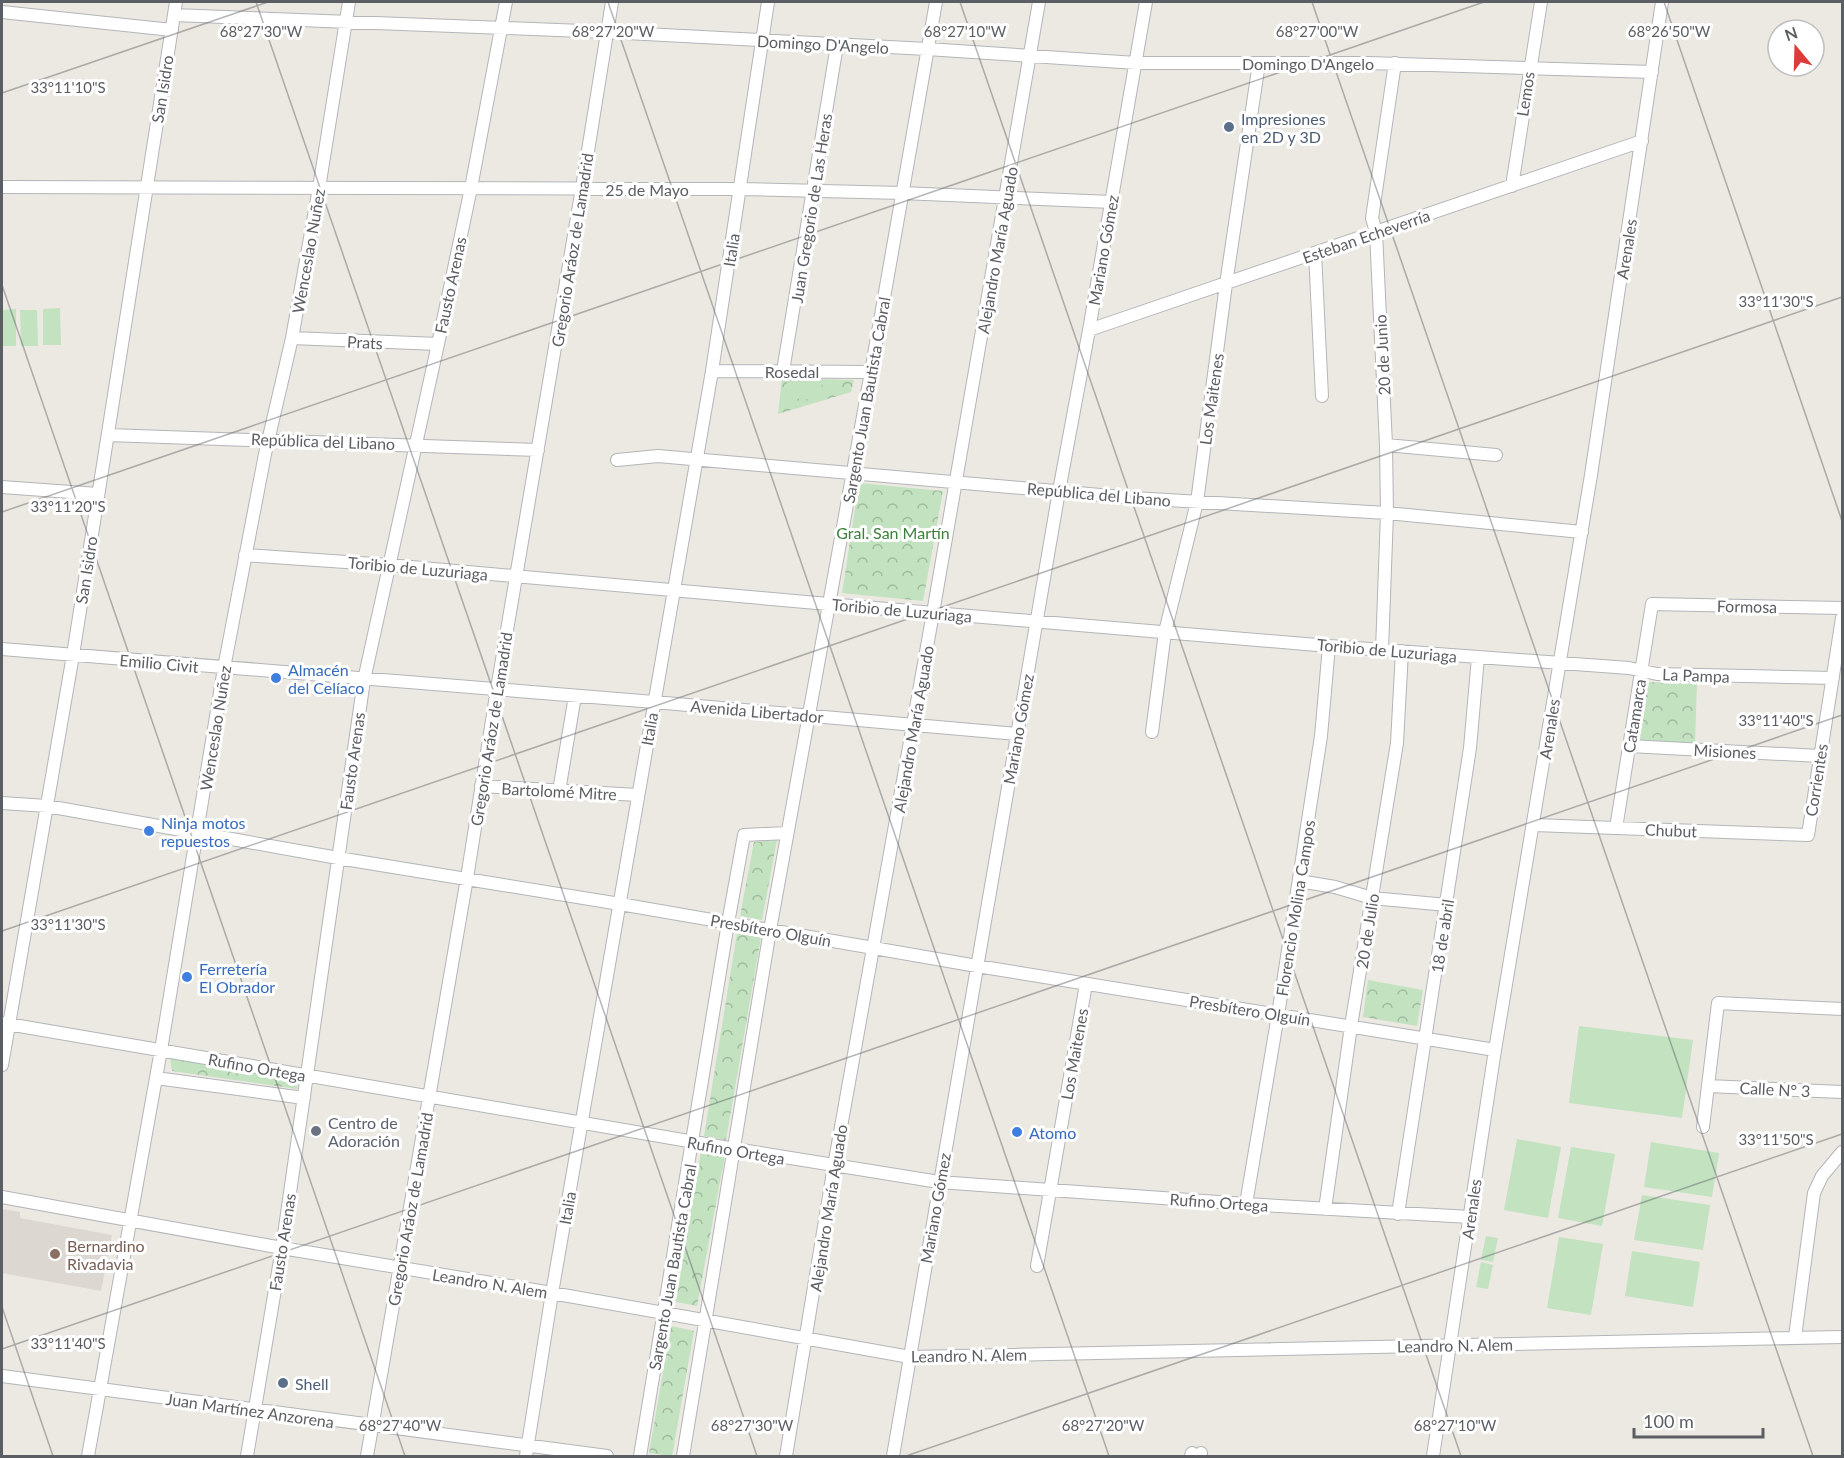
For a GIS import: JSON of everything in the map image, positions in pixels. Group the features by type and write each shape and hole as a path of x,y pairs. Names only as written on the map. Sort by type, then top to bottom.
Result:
{"street":[{"name":"San Isidro","path":"2,1065 5,1023 47,806 73,655 176,2"},
{"name":"Wenceslao Nuñez","path":"88,1456 161,1050 224,668 245,555 292,338 349,2"},
{"name":"Fausto Arenas","path":"247,1456 308,1077 364,680 471,188 506,2"},
{"name":"Gregorio Aráoz de Lamadrid","path":"367,1456 467,878 612,2"},
{"name":"Italia","path":"527,1452 552,1293 712,371 768,2"},
{"name":"Sargento Juan Bautista Cabral","path":"683,1456 770,930 872,372 936,2"},
{"name":"Alejandro María Aguado","path":"786,1456 834,1166 914,725 1039,2"},
{"name":"Mariano Gómez","path":"893,1456 1059,491 1146,2"},
{"name":"Lemos","path":"1512,186 1541,2"},
{"name":"Arenales","path":"1433,1456 1495,1050 1582,532 1662,2"},
{"path":"2,12 172,30"},
{"name":"Domingo D'Angelo","path":"174,15 607,32 1136,63 1395,63 1652,72"},
{"name":"Juan Gregorio de Las Heras","path":"783,371 837,45"},
{"name":"Los Maitenes","path":"1152,732 1165,632 1197,502 1259,63"},
{"name":"20 de Junio","path":"1382,650 1387,513 1386,445 1376,232 1372,218 1395,63"},
{"name":"Esteban Echeverría","path":"1089,330 1642,141"},
{"name":"25 de Mayo","path":"2,187 741,189 1112,202"},
{"path":"1315,253 1322,396"},
{"name":"Prats","path":"292,338 438,345"},
{"name":"Rosedal","path":"712,371 872,372"},
{"name":"República del Libano","path":"108,435 538,450"},
{"path":"1386,445 1496,455"},
{"name":"República del Libano","path":"617,460 658,456 1197,502 1387,513 1582,532"},
{"path":"2,487 98,494"},
{"name":"Toribio de Luzuriaga","path":"245,555 389,565 933,613 1560,664"},
{"name":"Formosa","path":"1652,604 1842,608"},
{"name":"Catamarca","path":"1616,828 1652,604"},
{"name":"Corrientes","path":"1808,835 1842,618"},
{"name":"Florencio Molina Campos","path":"1246,1204 1321,736 1329,646"},
{"name":"Emilio Civit","path":"2,649 497,689"},
{"name":"20 de Julio","path":"1325,1209 1351,1026 1397,743 1402,651"},
{"name":"18 de abril","path":"1398,1214 1470,748 1478,657"},
{"name":"La Pampa","path":"1560,664 1629,668 1657,674 1833,678"},
{"name":"Avenida Libertador","path":"497,689 1017,734"},
{"path":"559,791 575,696"},
{"name":"Misiones","path":"1629,746 1820,756"},
{"name":"Bartolomé Mitre","path":"481,786 638,795"},
{"name":"Presbítero Olguín","path":"2,803 47,806 338,858 977,966 1495,1050"},
{"name":"Chubut","path":"1534,825 1808,835"},
{"name":"Sargento Juan Bautista Cabral","path":"640,1456 744,836 787,833"},
{"path":"1299,881 1335,887 1372,898 1447,905"},
{"name":"Los Maitenes","path":"1037,1266 1086,984"},
{"path":"1703,1127 1718,1003 1842,1009"},
{"name":"Rufino Ortega","path":"5,1023 308,1077 939,1182 1470,1217"},
{"name":"Rufino Ortega","path":"156,1078 304,1098"},
{"name":"Calle N° 3","path":"1708,1086 1842,1092"},
{"path":"1795,1338 1814,1193 1822,1176 1842,1152"},
{"name":"Leandro N. Alem","path":"2,1197 910,1357 1842,1337"},
{"name":"Juan Martínez Anzorena","path":"2,1376 372,1426 527,1452 607,1456"}],"shaded area":[{"name":"Bernardino Rivadavia","path":"2,1209 20,1212 20,1218 112,1235 101,1291 2,1273"}],"green space":[{"path":"60,308 61,345 43,345 43,309"},
{"path":"16,309 16,346 2,346 2,310"},
{"path":"20,310 37,310 38,346 21,346"},
{"path":"782,378 854,380 851,392 778,414"},
{"path":"787,380 822,382 821,400 786,398"},
{"name":"Gral. San Martín","path":"859,483 943,491 923,601 842,593"},
{"path":"1648,682 1697,684 1695,743 1639,740"},
{"path":"777,840 762,920 740,916 754,842"},
{"path":"737,933 761,937 726,1140 704,1136"},
{"path":"1368,980 1423,990 1417,1026 1363,1017"},
{"path":"1579,1026 1693,1040 1682,1118 1569,1103"},
{"path":"169,1052 298,1076 297,1089 172,1071"},
{"path":"1517,1139 1561,1147 1548,1218 1504,1210"},
{"path":"1651,1142 1719,1153 1712,1197 1644,1187"},
{"path":"1571,1147 1615,1154 1602,1226 1558,1218"},
{"path":"701,1151 725,1155 697,1306 676,1302"},
{"path":"1642,1195 1710,1205 1703,1250 1634,1240"},
{"path":"1486,1236 1498,1238 1493,1262 1481,1260"},
{"path":"1559,1237 1603,1244 1591,1315 1547,1308"},
{"path":"1632,1251 1700,1262 1693,1307 1625,1296"},
{"path":"1481,1262 1493,1265 1488,1289 1476,1287"},
{"path":"671,1326 694,1331 672,1456 649,1453"}],"place":[{"name":"Impresiones en 2D y 3D","path":"1229,127"},
{"name":"Almacén del Celíaco","path":"276,678"},
{"name":"Ninja motos repuestos","path":"149,831"},
{"name":"Ferretería El Obrador","path":"187,977"},
{"name":"Centro de Adoración","path":"316,1131"},
{"name":"Atomo","path":"1017,1132"},
{"name":"Bernardino Rivadavia","path":"55,1254"},
{"name":"Shell","path":"283,1383"}]}
